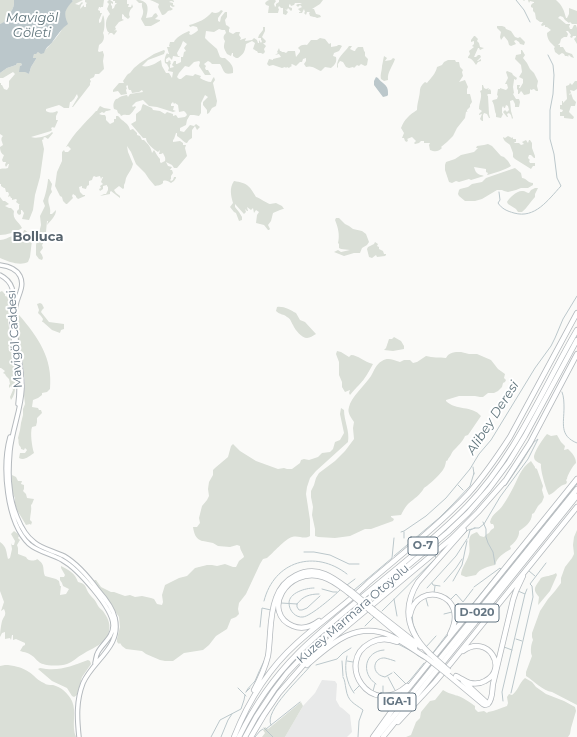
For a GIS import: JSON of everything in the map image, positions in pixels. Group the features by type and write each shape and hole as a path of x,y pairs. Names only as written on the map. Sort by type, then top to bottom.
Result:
{"highway":[{"path":"236,736 245,711 252,698 276,665 296,644 449,513 480,480 498,456 510,436 577,313"},
{"path":"558,347 577,316"},
{"name":"Kuzey Marmara Otoyolu","path":"236,736 250,717 269,686 298,653 322,631 437,535 460,514 483,488 498,469 515,443 577,330"},
{"name":"Kuzey Marmara Otoyolu","path":"245,737 271,694 304,654 448,532 468,513 489,489 523,440 577,340"},
{"path":"413,632 408,609 413,589 493,498 505,481 527,448 577,354"},
{"path":"560,387 577,358"},
{"name":"IGA-1","path":"373,737 399,700 576,480"},
{"path":"251,737 280,693 306,662 451,539 478,512 505,481"},
{"name":"D-020","path":"377,737 577,489"},
{"name":"D-020","path":"384,737 577,496"},
{"path":"451,663 577,507"},
{"path":"488,704 492,699 493,684 516,591 523,577 538,555"},
{"path":"236,736 237,726 265,667 274,604 278,593 284,584 292,577 303,573 314,572 324,574 336,580 448,672 483,704 488,704"},
{"path":"350,592 327,578 317,575 306,575 293,581 285,588 279,600 279,609 283,618 291,625 302,628 316,624 362,586 369,582"},
{"name":"IGA-1","path":"429,656 413,632 410,614 413,606 418,600 425,596 434,595 442,597 448,601 454,608 455,616 451,633 436,655"},
{"path":"258,725 298,674 334,642 345,635 360,631 378,632 391,636 416,651"},
{"path":"424,669 397,694 378,696 369,692 362,686 357,676 356,663 361,651 367,645 375,640 383,639 401,643 429,656"},
{"path":"384,737 462,651 468,647 474,646 487,648 496,661 493,675 486,681 478,683 467,682 448,672"},
{"path":"456,676 488,704"}],"main road":[{"name":"Mavigöl Caddesi","path":"1,265 12,267 17,271 22,282 16,304 14,320 22,376 22,388 19,410 10,449 9,487 18,518 25,532 33,542 65,557 74,563 97,588 112,610 116,619 114,640 92,668"},
{"name":"Mavigöl Caddesi","path":"0,275 8,280 12,288 11,319 19,379 16,413 7,452 6,490 15,521 22,535 30,545 62,560 71,566 94,591 109,612 113,622 112,632 107,641 97,652 95,663 84,681 78,701 77,716 79,737"},
{"path":"12,288 17,292 21,289"},
{"path":"96,656 106,651 109,645 104,644"},
{"path":"100,648 101,652 106,651"}],"shaded area":[{"path":"0,0 14,0 14,4 5,22 0,24"},
{"path":"72,0 83,0 75,4 79,5 82,2 83,3 80,9 84,5 84,7 86,7 87,3 85,0 104,0 103,7 99,7 98,10 102,13 99,23 101,22 103,15 104,19 104,39 99,45 98,51 103,51 104,69 90,79 90,85 73,107 78,97 77,94 70,102 69,108 64,108 59,105 46,109 46,111 50,112 57,111 56,120 58,120 55,127 51,128 51,131 31,137 39,137 48,135 52,132 53,133 48,139 45,137 42,140 44,149 33,210 29,220 22,219 24,213 21,210 21,214 19,215 17,213 20,205 16,202 17,200 12,200 10,196 8,197 8,192 6,192 5,188 0,184 0,169 8,168 9,164 6,167 6,162 3,162 2,160 4,155 1,153 0,148 3,145 1,139 3,136 0,134 0,83 4,89 7,90 9,87 9,81 15,74 13,72 3,78 0,78 0,73 7,68 16,65 17,63 21,63 22,65 20,66 20,69 29,74 36,59 33,58 34,53 46,49 62,30 66,8 73,1"},
{"path":"109,0 113,2 113,4 111,3 112,9 117,3 113,0 127,0 127,4 129,4 128,7 131,7 132,4 133,7 128,19 122,14 122,19 124,20 119,22 115,27 116,29 114,31 117,31 114,35 110,33 108,35 109,32 106,25 107,18 110,14 107,9 109,4 107,2"},
{"path":"136,0 146,3 148,11 146,18 152,17 156,13 158,16 155,19 160,21 151,26 145,26 141,19 143,11 142,3 139,3"},
{"path":"150,0 173,0 174,2 169,2 173,3 175,6 173,7 170,5 173,9 162,15 158,7 159,4"},
{"path":"269,0 276,1 274,4 275,7 279,0 323,0 312,9 314,9 316,14 320,15 321,17 317,18 310,16 310,12 307,12 306,15 304,13 304,9 302,13 299,13 301,12 298,9 302,7 300,5 298,7 296,5 302,4 300,3 295,3 291,6 290,4 289,7 292,8 292,10 291,11 288,8 287,10 285,9 288,12 286,15 283,14 283,8 279,6 278,13 268,13 269,6 265,3"},
{"path":"528,0 556,0 560,4 566,18 569,14 569,8 577,11 577,24 569,23 560,16 558,18 566,24 570,24 570,29 576,25 577,44 574,39 576,36 573,36 572,38 570,37 571,35 568,31 566,31 568,34 567,37 561,39 558,45 563,47 566,52 572,54 574,58 569,55 569,57 565,56 562,53 559,55 555,52 555,47 547,35 547,33 551,30 545,27 545,25 542,26 541,25 543,22 536,19 533,8 531,7 534,2 530,1 529,3"},
{"path":"221,10 223,11 218,18 218,21 220,22 221,17 225,12 227,12 227,17 225,20 226,25 230,28 229,32 233,34 240,32 240,40 246,38 245,41 252,40 254,38 258,43 259,40 261,43 261,38 258,38 263,30 263,27 265,27 262,37 266,41 263,43 266,46 264,49 265,52 263,54 258,53 253,49 255,43 252,41 246,44 243,54 236,58 233,56 233,53 231,56 227,54 225,49 225,30 219,29 214,32 206,31 205,38 217,49 220,57 225,58 231,64 233,73 227,74 220,64 212,64 208,61 204,64 206,66 206,70 208,70 211,75 205,75 199,66 199,61 194,62 189,67 185,66 179,73 177,77 179,79 186,75 193,76 195,74 201,76 200,78 211,82 214,77 215,80 213,83 217,101 216,106 207,114 207,110 203,105 203,102 208,97 205,95 201,103 201,113 199,116 190,115 186,125 180,128 180,131 184,132 190,125 194,126 196,124 200,127 197,130 195,126 192,130 192,138 187,143 177,136 176,133 173,142 180,141 183,145 186,145 185,148 187,156 177,168 174,168 166,162 168,166 172,167 170,170 172,170 173,173 170,180 173,180 174,177 176,177 174,181 171,183 163,181 161,185 155,186 136,164 127,146 133,164 126,177 124,188 123,189 119,186 114,190 120,198 111,191 110,194 100,196 106,194 108,187 107,185 103,186 103,189 100,191 100,186 103,184 101,182 103,177 101,179 100,176 94,176 92,180 89,181 89,185 86,189 82,188 82,186 79,187 80,192 85,196 78,199 73,194 73,198 66,204 55,186 57,172 62,161 62,152 64,150 65,152 68,152 71,149 68,146 66,147 69,142 100,106 111,110 99,114 105,115 106,120 110,124 114,122 116,116 119,116 121,120 127,124 130,130 133,129 142,140 147,143 152,153 154,150 161,163 165,161 163,153 159,154 160,150 158,152 152,148 147,142 146,138 143,138 131,124 136,121 136,114 141,110 143,104 152,108 153,110 160,111 165,114 167,112 173,114 173,116 176,115 178,118 185,117 187,115 186,113 184,111 179,112 178,105 175,103 174,104 173,102 171,106 174,106 173,110 176,111 173,112 149,106 143,100 136,102 132,106 136,107 132,113 121,116 117,110 114,109 114,101 124,95 127,95 128,97 130,94 143,92 142,90 132,93 127,85 127,94 121,95 118,91 113,92 113,90 119,83 124,83 123,81 128,74 140,63 154,54 164,50 164,54 148,60 142,66 150,66 161,60 162,66 166,73 169,73 172,78 173,72 168,71 169,68 165,63 165,57 167,53 169,54 167,47 170,47 170,42 174,42 182,34 189,31 189,34 191,35 198,30 197,27 190,27 189,25 202,20 212,12 216,13","holes":["183,41 187,44 184,48 186,51 184,52 183,57 181,57 181,62 176,64 176,61 174,61 172,65 174,67 170,68 171,62 169,60 166,62 166,59 169,57 172,60 173,56 179,57 180,56 178,56 177,53"]},
{"path":"497,26 505,27 511,31 515,37 520,37 525,42 524,45 520,44 516,40 514,41 516,44 511,46 504,36 501,40 501,32"},
{"path":"474,36 478,39 477,41 480,47 484,48 480,50 478,48 474,57 480,55 481,57 477,61 481,59 481,61 476,65 472,59 468,58 470,54 469,51 474,47 472,46 474,41 471,42 471,40"},
{"path":"320,38 325,39 329,44 331,43 331,47 338,45 342,46 339,51 334,53 333,56 336,57 336,62 331,68 325,67 321,71 312,67 306,67 304,64 306,58 296,66 292,64 289,68 282,68 273,65 269,66 267,64 269,59 273,60 281,57 279,54 275,55 278,53 279,48 280,51 286,53 288,51 295,51 296,57 300,52 298,48 300,46 307,45 311,40 317,40"},
{"path":"349,46 352,46 350,49 354,51 358,47 363,47 365,56 368,59 367,65 365,66 361,64 354,68 349,68 340,61 338,68 337,67 339,58"},
{"path":"521,50 525,55 523,58 538,81 538,91 530,89 529,94 524,95 521,91 518,94 517,85 520,85 520,88 523,83 523,79 519,77 522,72 521,65 515,59 516,55 521,54"},
{"path":"384,56 387,58 385,61 393,58 395,59 389,72 388,80 384,81 381,79 381,76"},
{"path":"448,60 455,60 456,62 459,62 460,67 463,70 463,76 459,82 465,80 468,87 467,94 470,94 472,102 467,110 468,111 466,112 465,118 453,136 441,147 441,149 438,151 433,151 430,150 430,143 424,143 424,141 421,141 415,144 414,143 416,141 412,137 407,139 407,142 405,141 404,138 402,138 404,133 401,128 407,118 417,110 421,86 425,82 427,83 437,67"},
{"path":"506,72 512,73 517,78 516,80 514,79 513,94 516,99 519,99 520,102 519,107 515,107 513,100 510,101 512,119 509,113 507,114 507,117 503,112 505,110 507,112 509,110 508,106 506,105 505,108 503,106 502,108 503,114 501,118 496,117 492,101 497,99 498,89 500,88 506,90 508,88 507,84 505,84 508,78"},
{"path":"575,81 577,81 577,89 574,91 570,90 573,99 576,102 575,106 571,106 569,112 574,117 573,119 560,116 560,112 563,110 560,109 560,105 562,105 562,101 563,103 567,99 566,86 570,83 572,85"},
{"path":"482,85 486,89 489,88 488,90 490,89 491,91 491,94 487,95 490,118 484,113 483,121 480,119 482,114 479,115 482,111 479,109 481,97 480,91 482,90"},
{"path":"508,136 516,139 516,142 514,142 521,145 524,144 522,142 526,140 528,143 530,140 535,158 529,155 528,158 530,163 535,163 535,166 531,169 513,157 510,145 503,137 505,138"},
{"path":"488,144 504,157 511,166 487,175 488,173 486,172 486,169 474,167 477,173 484,176 471,180 456,181 452,183 449,182 445,170 446,162 461,155 474,152 478,148 476,148 477,146"},
{"path":"515,168 521,173 522,178 533,183 533,185 528,188 521,188 508,192 497,190 482,199 475,201 465,201 458,194 460,189 482,182 486,178"},
{"path":"48,179 52,184 52,192 48,201 50,214 56,210 56,212 47,225 47,221 46,232 43,235 43,248 40,252 43,258 42,260 36,255 36,245 41,225 40,216 45,206 43,201"},
{"path":"234,181 247,185 256,197 270,204 276,203 282,206 284,209 273,213 271,221 268,225 269,230 264,225 256,223 259,212 256,210 254,213 253,208 251,210 247,207 248,211 245,209 246,212 244,214 235,204 235,207 242,217 242,220 239,221 236,213 230,207 233,203 231,189"},
{"path":"535,188 538,188 535,197 522,212 518,212 508,204 508,200 516,193 523,191 529,193"},
{"path":"0,197 3,201 9,204 5,206 14,211 14,216 22,228 17,231 0,235"},
{"path":"336,218 339,218 353,229 362,231 366,234 369,242 362,248 360,253 344,256 334,252 338,250 341,252 350,250 339,248"},
{"path":"24,230 31,235 32,240 28,262 18,264 0,258 0,240 23,233"},
{"path":"375,242 378,244 377,246 379,249 386,254 385,256 377,257 376,255 372,258 369,257 367,249"},
{"path":"2,291 10,300 8,321 16,374 15,390 11,400 10,397 13,390 11,386 9,388 9,379 3,373 5,371 0,368 0,292"},
{"path":"40,303 44,308 41,312 49,322 64,324 64,329 61,330 60,333 52,330 42,322 43,319 38,313 39,310 37,304"},
{"path":"277,307 285,308 296,313 300,320 305,322 316,334 308,338 303,337 286,316 276,311"},
{"path":"19,315 32,331 43,349 47,358 50,378 50,389 33,400 32,407 38,408 42,413 37,418 36,426 32,427 31,430 34,453 23,459 19,458 20,453 25,453 27,450 25,448 24,450 21,449 18,438 25,404 25,381 16,328 16,317"},
{"path":"394,337 401,341 404,349 393,351 384,350 389,339"},
{"path":"337,351 349,357 351,355 356,356 373,364 367,375 350,395 350,390 345,392 342,387 342,382 339,375 339,362 336,354"},
{"path":"461,352 477,354 491,360 498,369 505,374 504,378 506,380 498,391 488,393 483,397 459,396 446,400 454,406 473,410 481,416 468,435 465,436 453,451 446,461 441,473 408,504 401,515 391,516 394,519 393,521 371,529 365,529 350,536 335,538 315,536 311,491 319,473 335,461 354,439 354,422 349,413 350,403 380,362 386,359 391,359 400,362 410,360 413,363 426,356 446,358 450,353"},
{"path":"341,408 344,410 348,442 310,478 306,494 310,520 310,536 306,538 289,538 267,558 263,559 246,594 239,603 239,614 231,619 227,629 216,636 203,650 184,653 173,661 160,660 142,651 126,649 120,643 119,644 117,639 120,627 119,617 94,580 96,580 101,587 111,592 125,596 130,595 135,597 142,596 151,598 154,599 157,604 162,605 162,595 165,585 187,576 195,568 207,565 217,566 225,564 236,567 239,561 244,557 240,546 218,546 213,543 202,541 197,538 193,530 193,527 197,527 200,523 199,518 202,506 209,496 209,482 213,475 213,470 228,457 233,444 240,451 256,461 278,469 292,469 300,463 301,460 309,460 318,457 322,453 330,452 333,449 335,442 340,440 344,433 340,414"},
{"path":"547,434 551,436 557,435 565,446 564,450 568,449 575,457 576,461 569,473 566,484 549,495 541,470 541,464 534,458 537,448"},
{"path":"531,461 537,469 543,486 542,490 544,497 542,502 532,514 532,517 526,526 519,531 519,535 516,540 510,546 511,549 499,557 495,565 482,569 476,575 466,577 461,575 470,550 469,539 471,535 477,532 480,536 484,537 494,528 493,524 490,522 492,517 511,492 522,470"},
{"path":"12,475 16,477 18,481 22,481 21,484 24,485 23,491 27,498 34,499 31,505 31,525 26,525 17,510 12,490"},
{"path":"577,530 577,705 542,688 526,676 526,672 532,656 532,633 540,611 561,583 561,578 565,567 574,554 574,537"},
{"path":"14,531 18,534 18,538 20,540 17,545 18,554 33,561 37,559 40,561 43,565 45,576 59,581 61,586 60,595 66,594 69,589 63,586 60,580 60,577 64,577 65,575 61,566 71,572 78,582 85,586 108,620 108,635 105,639 99,645 64,665 55,666 41,663 30,654 20,651 25,643 16,639 13,640 13,635 11,640 10,638 5,639 5,632 2,633 0,637 2,621 5,613 4,609 1,611 4,602 0,591 0,542 5,547 8,559 10,558 12,549 11,543 14,545 15,541 11,534"},
{"path":"556,573 557,575 550,591 538,605 539,597 535,591 536,585 541,578"},
{"path":"88,660 91,664 82,677 77,695 74,697 67,688 52,681 38,669 59,669"},
{"path":"5,665 23,669 47,685 56,686 66,693 73,705 76,737 0,737 0,666"},
{"path":"525,678 546,694 575,707 576,711 568,737 406,737 411,735 416,722 420,718 421,712 430,701 435,700 443,690 466,700 475,706 475,709 478,712 484,711 487,713 507,706 507,697 509,694 512,695 514,693"},
{"path":"322,680 335,681 337,684 336,700 340,707 350,715 352,732 347,737 285,737 303,706 315,693"},
{"path":"301,702 303,706 285,737 262,737 265,733 263,730 265,727 268,729"}],"water":[{"name":"Mavigöl Göleti","path":"14,0 73,1 68,6 65,14 68,24 60,31 44,53 41,54 38,52 34,54 33,58 36,59 29,74 19,72 20,66 22,65 21,63 17,63 16,65 7,68 0,73 0,24 4,22 12,9"},
{"path":"376,77 387,87 387,96 383,97 374,85"}],"waterway":[{"name":"Alibey Deresi","path":"516,0 524,10 530,22"},
{"name":"Alibey Deresi","path":"499,192 500,200 498,203 501,207 505,210 522,214 535,211 561,186 557,178 554,154 550,139 550,110 554,75 553,65 548,55"},
{"name":"Alibey Deresi","path":"401,532 426,516 446,498 470,469 479,454 491,440 535,368 551,346 563,319 577,296"},
{"path":"562,392 564,400 563,424 565,433 567,437 577,443"},
{"path":"474,528 479,528 484,524 500,497 528,459 538,439 534,442 506,485"},
{"name":"Alibey Deresi","path":"473,467 474,474"},
{"path":"394,556 439,518 453,504 470,486 474,473"},
{"path":"437,658 577,484"},
{"path":"458,485 463,490"},
{"path":"483,522 486,529 486,537 493,552 495,564"},
{"path":"468,538 470,530 475,528"},
{"path":"460,538 468,530 472,529"},
{"name":"Alibey Deresi","path":"404,532 404,538"},
{"path":"354,590 392,558 394,538"},
{"path":"427,588 456,556 467,539"},
{"path":"453,581 462,565 467,541"},
{"path":"304,552 330,555 349,564 359,564"},
{"path":"382,611 436,558 435,555"},
{"path":"444,582 462,559"},
{"path":"264,601 269,587 277,576 286,568 297,563 309,561 322,562 335,566 347,574"},
{"path":"511,693 533,597 532,586 530,584 546,563"},
{"path":"456,624 501,569 500,568 474,587"},
{"path":"529,571 535,576"},
{"path":"347,585 355,579"},
{"path":"432,583 433,585 440,586"},
{"path":"434,593 435,586"},
{"path":"314,588 302,590 292,596 289,606 295,615 300,617 307,616 317,610 340,590"},
{"path":"322,589 337,592"},
{"path":"450,600 456,594 463,602 473,589"},
{"path":"518,591 525,594 527,589"},
{"path":"297,604 307,596 319,594"},
{"path":"503,701 502,692 525,594"},
{"path":"297,604 299,610 302,610 307,608 320,596"},
{"path":"394,599 397,616"},
{"path":"426,599 428,606"},
{"path":"281,603 297,604"},
{"path":"260,627 262,608 271,610"},
{"path":"456,610 457,619"},
{"path":"444,614 452,612"},
{"path":"412,614 413,624 419,638"},
{"path":"365,626 374,617"},
{"path":"432,654 448,633"},
{"path":"426,647 436,636"},
{"path":"516,639 522,641"},
{"path":"398,644 415,653"},
{"path":"504,647 512,650"},
{"path":"316,665 337,659 351,648"},
{"path":"376,684 368,674 366,669 367,663 372,654 384,650"},
{"path":"417,655 422,658"},
{"path":"347,656 346,675 354,693"},
{"path":"392,673 385,677 380,675 377,673 375,666 381,658 395,661"},
{"path":"246,692 255,681 264,661"},
{"path":"342,661 343,676"},
{"path":"347,661 353,662"},
{"path":"405,685 424,663"},
{"path":"390,718 432,664"},
{"path":"271,725 270,719 278,703 311,665"},
{"path":"394,672 406,684"},
{"path":"343,677 348,697 354,704 363,710 359,721 358,737"},
{"path":"388,677 396,692"},
{"path":"373,691 375,684"},
{"path":"354,691 360,685"},
{"path":"383,686 383,693"},
{"path":"238,688 246,696"},
{"path":"246,692 250,688"},
{"path":"211,737 220,720 241,709 245,695"},
{"path":"266,729 300,702"},
{"path":"221,737 232,714"},
{"path":"264,728 273,737"},
{"path":"255,737 263,729"}],"district":[{"name":"Bolluca","path":"38,237"}]}
